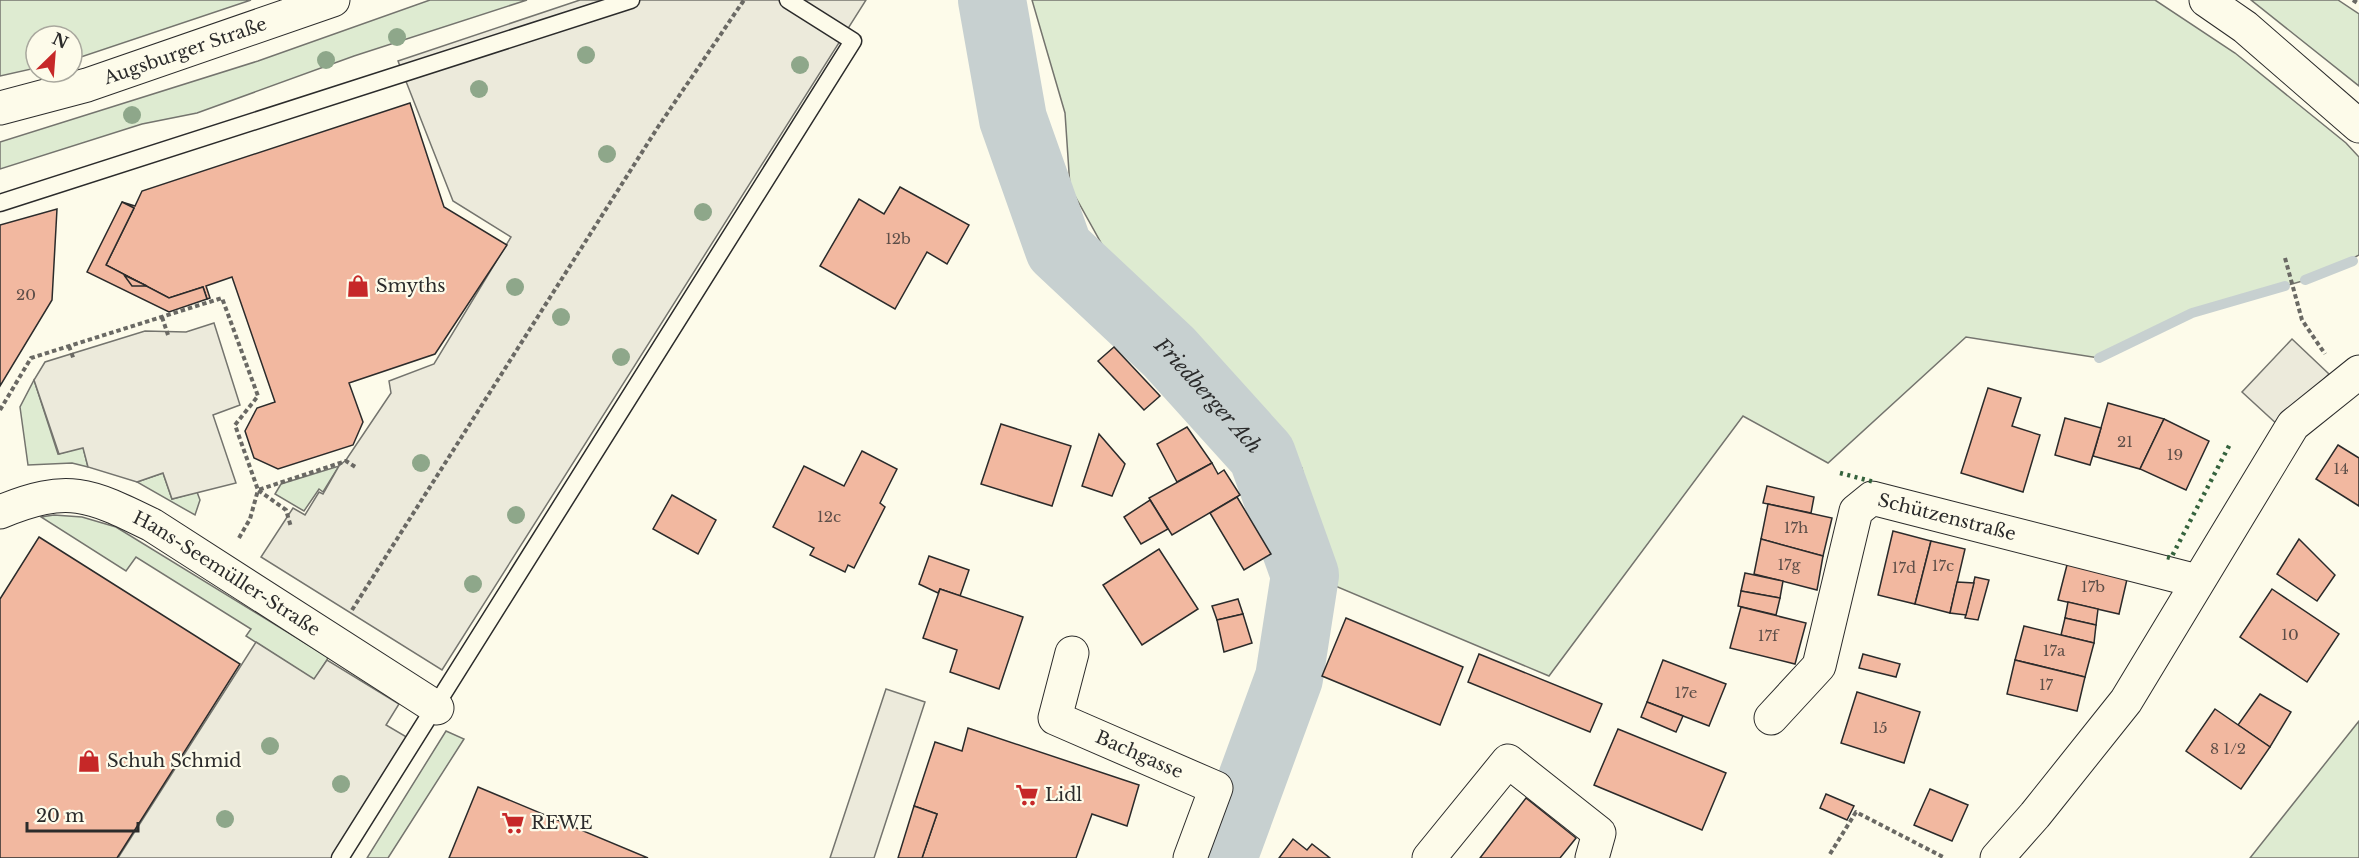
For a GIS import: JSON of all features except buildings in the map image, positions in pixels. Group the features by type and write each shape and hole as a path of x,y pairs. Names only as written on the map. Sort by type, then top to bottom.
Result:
{"street":[{"name":"Augsburger Straße","path":"0,108 87,85 333,0"},
{"path":"2206,0 2245,27 2359,126"},
{"path":"1997,858 2036,815 2126,701 2293,425 2351,377"},
{"name":"Hans-Seemüller-Straße","path":"0,512 47,496 75,494 103,501 152,525 436,708"},
{"name":"Schützenstraße","path":"1771,718 1819,666 1856,511 1872,498 2197,581"},
{"name":"Bachgasse","path":"1072,653 1055,718 1216,788 1190,858"},
{"path":"1429,858 1508,761 1599,833 1592,858"}],"lane":[{"path":"0,203 631,0"},
{"path":"340,858 853,41 788,0"}],"path":[{"path":"350,612 658,127 744,0"},
{"path":"2353,0 2359,4"},
{"path":"2285,258 2302,320 2351,377"},
{"path":"0,410 31,358 222,298 258,396 234,425 258,490 286,510 291,526"},
{"path":"162,317 168,335"},
{"path":"69,346 74,360"},
{"path":"258,490 346,460 357,468"},
{"path":"238,539 250,519 258,490"},
{"path":"1830,854 1856,812 1945,858"}],"green space":[{"path":"0,0 251,0 84,56 84,24 24,24 24,71 0,76"},
{"path":"430,0 527,0 354,56 197,113 142,124 0,169 0,142 258,61"},
{"path":"1032,0 2155,0 2235,53 2346,143 2359,157 2359,255 2323,275 2192,313 2099,358 1966,337 1828,463 1743,416 1549,676 1321,580 1302,468 1110,259 1070,187 1065,113"},
{"path":"2251,0 2338,0 2359,14 2359,86"},
{"path":"34,380 58,454 83,447 88,467 72,463 28,465 20,407"},
{"path":"339,466 323,492 319,489 304,511 275,494 281,484"},
{"path":"163,473 172,499 197,492 200,500 195,515 137,482"},
{"path":"54,515 82,517 116,527 328,657 327,660 314,680 246,636 251,629 136,557 126,571 41,517"},
{"path":"2359,721 2359,858 2250,858"},
{"path":"446,731 464,739 388,858 367,858"}],"shaded area":[{"path":"580,0 866,0 442,670 261,557 293,508 305,515 319,492 323,494 339,466 346,460 391,393 389,381 434,364 511,237 453,201 398,61"},
{"path":"214,323 240,405 213,415 236,483 172,499 163,473 137,482 88,467 83,448 59,454 34,380 45,362 145,331 186,332"},
{"path":"2292,339 2329,374 2279,426 2242,392"},
{"path":"256,642 314,679 327,660 399,704 386,725 415,742 340,858 118,858"},
{"path":"886,689 925,702 874,858 830,858"}],"waterway":[{"name":"Friedberger Ach","path":"992,0 1013,119 1059,249 1169,352 1262,455 1305,575 1289,678 1223,858"},
{"path":"2305,280 2353,261"},
{"path":"2099,358 2192,313 2285,286"}],"hedge":[{"path":"2167,557 2171,558 2230,444"},
{"path":"1840,473 1874,482"}],"place":[{"name":"Smyths","path":"358,286"},
{"name":"Schuh Schmid","path":"89,761"},
{"name":"Lidl","path":"1027,795"},
{"name":"REWE","path":"513,823"}]}
